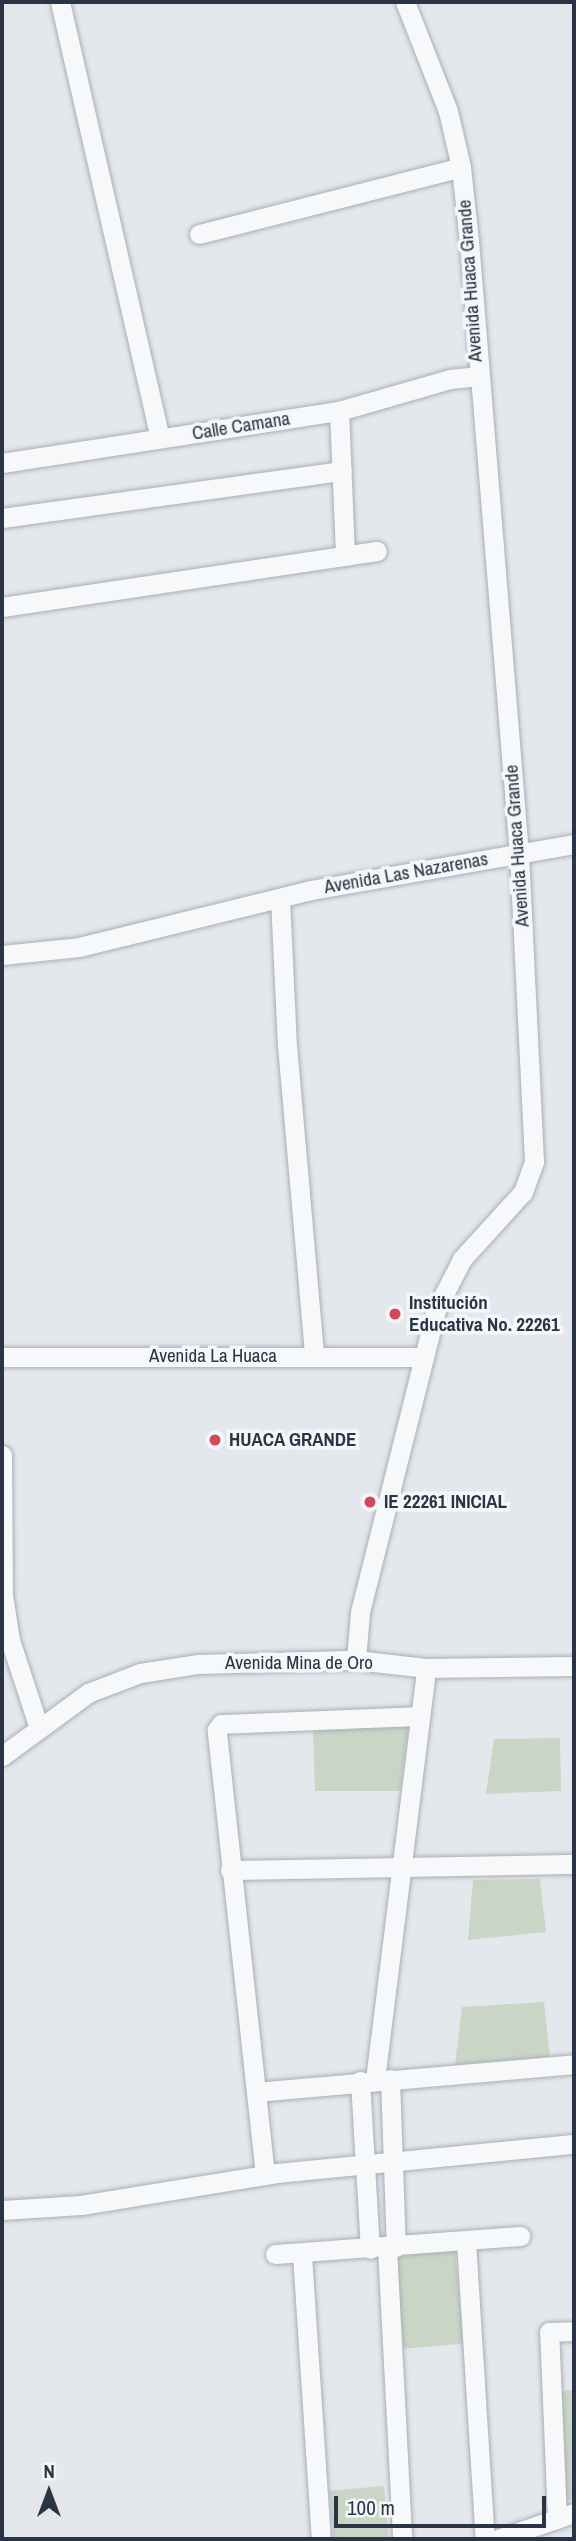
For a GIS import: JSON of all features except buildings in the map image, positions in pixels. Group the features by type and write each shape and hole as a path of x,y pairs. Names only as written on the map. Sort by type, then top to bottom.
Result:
{"street":[{"path":"60,2 160,438"},
{"name":"Avenida Huaca Grande","path":"356,1660 360,1612 436,1310 462,1259 523,1192 534,1161 519,854 461,167 448,111 405,2"},
{"path":"199,234 461,167"},
{"name":"Calle Camana","path":"2,463 338,411 450,379 477,376"},
{"path":"338,411 345,556"},
{"path":"2,518 341,471"},
{"path":"2,607 377,551"},
{"name":"Avenida Las Nazarenas","path":"2,955 79,947 280,898 574,844"},
{"path":"280,898 287,1045 314,1356"},
{"name":"Avenida La Huaca","path":"2,1357 424,1357"},
{"path":"2,1455 3,1595 10,1640 39,1728"},
{"name":"Avenida Mina de Oro","path":"2,1756 88,1693 140,1673 198,1664 356,1660 426,1668 574,1666"},
{"path":"402,2539 384,2248 368,2164 375,2080 426,1668"},
{"path":"265,2175 217,1730 221,1724 420,1716"},
{"path":"230,1870 574,1864"},
{"path":"256,2092 574,2064"},
{"path":"375,2080 395,2160 384,2248"},
{"path":"2,2210 81,2205 265,2175 395,2160 574,2144"},
{"path":"275,2254 302,2255 520,2236"},
{"path":"467,2241 485,2539"},
{"path":"302,2255 321,2539"},
{"path":"498,2539 566,2516 549,2332 574,2330"}],"green space":[{"path":"409,1725 400,1791 315,1791 313,1730"},
{"path":"560,1738 561,1791 486,1794 494,1739"},
{"path":"540,1879 546,1932 468,1940 473,1880"},
{"path":"544,2002 550,2057 455,2065 462,2007"},
{"path":"455,2250 463,2344 403,2349 395,2255"},
{"path":"574,2390 574,2498 566,2501 561,2391"},
{"path":"384,2486 389,2539 333,2539 329,2491"}],"place":[{"name":"Institución Educativa No. 22261","path":"395,1314"},
{"name":"HUACA GRANDE","path":"215,1440"},
{"name":"IE 22261 INICIAL","path":"370,1502"}]}
